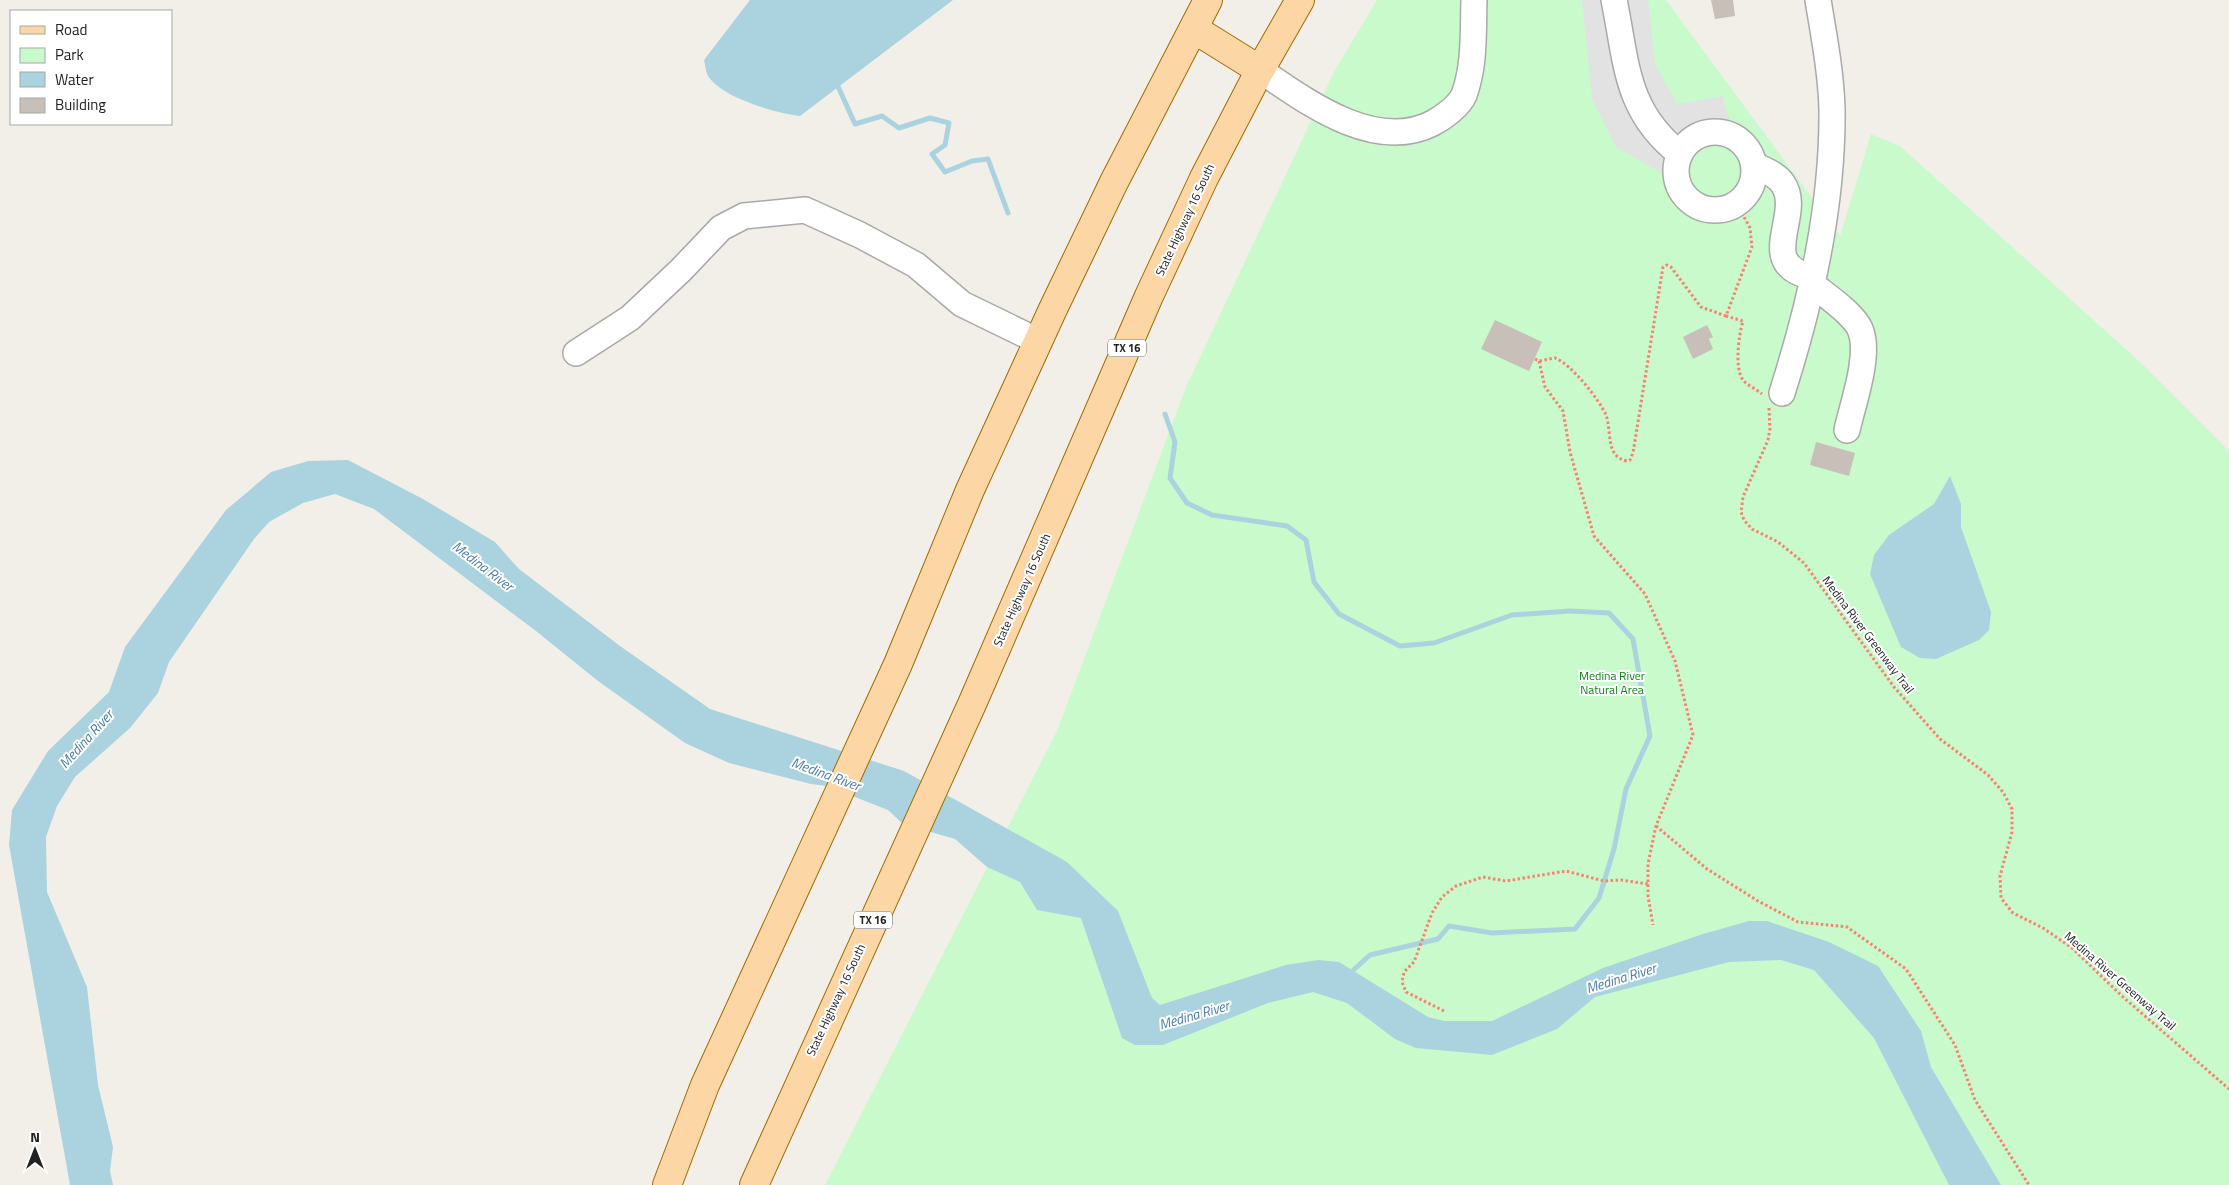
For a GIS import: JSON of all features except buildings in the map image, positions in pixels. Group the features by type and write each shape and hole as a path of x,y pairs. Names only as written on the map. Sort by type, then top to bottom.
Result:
{"main road":[{"path":"667,1185 705,1086 898,664 970,490 1038,341 1114,182 1208,0"},
{"name":"State Highway 16 South","path":"754,1185 774,1136 972,704 1149,296 1204,178 1260,70 1300,0"},
{"path":"1194,29 1260,70"}],"lane":[{"path":"1260,70 1296,95 1363,129 1394,134 1421,129 1444,117 1463,97 1472,66 1474,0"},
{"path":"1614,0 1632,91 1645,119 1664,141 1680,154"},
{"path":"1772,399 1800,338 1823,229 1831,148 1832,108 1818,0"},
{"path":"1714,132 1728,134 1741,141 1750,152 1754,165 1754,180 1748,193 1737,204 1724,210 1709,210 1695,205 1684,195 1678,182 1676,168 1680,154 1688,143 1700,135 1714,132"},
{"path":"1754,165 1772,174 1783,184 1788,196 1783,256 1788,267 1798,274 1813,280 1860,328 1865,348 1847,430"},
{"path":"576,353 630,318 681,270 721,228 744,216 804,210 860,235 916,265 962,304 1038,341"}],"path":[{"path":"1726,316 1752,248 1750,228 1737,204"},
{"path":"1535,359 1539,361 1555,358 1570,366 1606,415 1614,453 1617,458 1630,460 1634,453 1663,268 1667,265 1671,267 1701,307 1743,321 1738,341 1739,372 1743,381 1772,399"},
{"path":"1539,361 1545,386 1563,411 1570,452 1594,536 1645,594 1674,661 1693,735 1656,826 1648,864 1648,884 1653,925"},
{"name":"Medina River Greenway Trail","path":"1772,399 1768,440 1743,497 1741,512 1744,520 1752,529 1791,551 1804,563 1894,687 1940,739 1988,775 2003,792 2012,809 2012,825 2000,876 2001,898 2013,913 2043,928 2072,948 2123,997 2229,1089"},
{"path":"1656,826 1707,869 1758,901 1798,922 1846,927 1906,969 1955,1045 1976,1100 2029,1185"},
{"path":"1444,1011 1406,992 1402,982 1404,972 1414,962 1432,913 1442,897 1456,886 1483,877 1506,881 1566,871 1604,881 1621,880 1648,884"}],"green space":[{"name":"Medina River Natural Area","path":"1377,0 1666,0 1840,236 1871,134 1900,146 2140,362 2229,451 2229,1185 825,1185 1057,731 1186,387 1335,70"}],"shaded area":[{"path":"1582,0 1648,0 1655,64 1677,104 1722,96 1731,124 1703,127 1684,134 1662,173 1616,147 1592,99"}],"water":[{"path":"750,0 953,0 800,116 777,112 737,98 715,84 707,74 704,60"},
{"name":"Medina River","path":"348,460 423,499 495,542 519,569 620,646 710,709 904,771 1067,862 1118,911 1152,998 1160,1005 1286,965 1318,960 1339,962 1428,1017 1444,1021 1492,1021 1603,968 1703,934 1749,921 1767,921 1829,942 1878,966 1921,1031 1931,1067 2001,1185 1949,1185 1874,1038 1814,970 1781,960 1729,962 1595,997 1557,1029 1492,1055 1416,1048 1395,1039 1347,1003 1313,992 1268,1003 1163,1045 1135,1045 1122,1038 1081,918 1037,910 1020,882 987,867 955,839 903,824 888,810 827,786 811,784 729,763 685,743 598,681 536,631 374,509 335,494 303,503 269,522 254,539 169,662 158,693 130,728 75,777 57,806 46,837 47,892 87,987 98,1085 113,1147 110,1171 113,1185 70,1185 9,845 12,810 48,751 109,692 125,647 226,510 271,472 308,461"},
{"path":"1950,476 1961,504 1961,527 1991,612 1989,630 1979,640 1936,659 1920,658 1901,647 1870,574 1874,555 1889,535 1934,504"}],"waterway":[{"path":"836,82 855,124 882,116 899,128 930,118 949,123 945,145 932,154 945,172 972,161 988,159 1008,213"},
{"path":"1165,414 1175,442 1170,478 1187,503 1212,515 1287,526 1306,540 1314,582 1339,614 1400,646 1434,643 1512,615 1570,611 1609,613 1633,639 1650,736 1626,789 1614,849 1599,898 1575,929 1492,933 1449,926 1438,939 1370,955 1349,974"}]}
